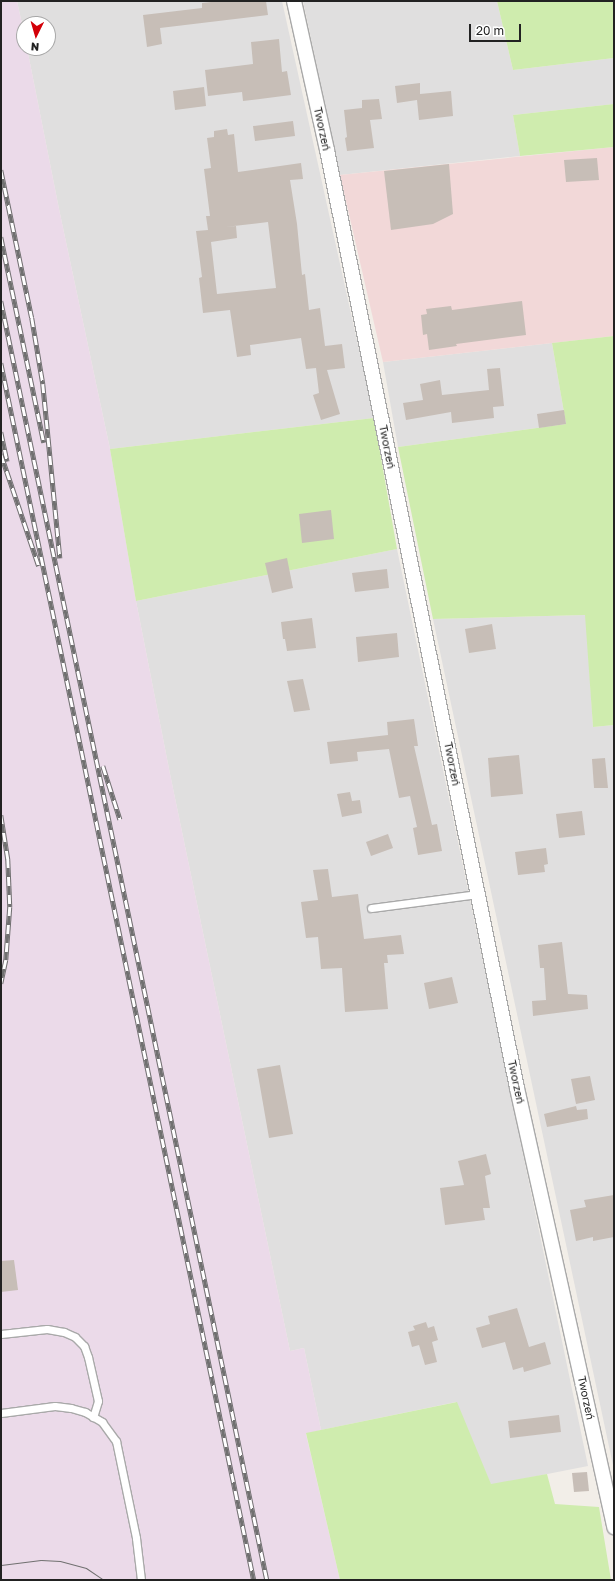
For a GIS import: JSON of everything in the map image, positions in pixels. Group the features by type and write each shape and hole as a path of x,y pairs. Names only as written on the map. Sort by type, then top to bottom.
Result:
{"street":[{"name":"Tworzeń","path":"294,1 327,150 517,1088 614,1527"}],"lane":[{"path":"371,908 478,894"},
{"path":"1,1334 47,1329 64,1332 75,1337 84,1346 88,1356 98,1401 93,1417"},
{"path":"1,1413 55,1406 85,1412 102,1422 116,1441 136,1538 141,1580"}],"shaded area":[{"path":"1,1 17,1 20,16 16,16 16,56 29,56 59,209 110,449 136,601 170,774 290,1351 304,1348 321,1430 306,1434 340,1580 1,1580"},
{"path":"17,1 282,1 374,418 110,449 59,209 29,56 56,56 56,16 20,16"},
{"path":"303,1 497,1 513,70 614,58 614,104 513,115 520,156 340,175"},
{"path":"614,147 614,336 383,362 340,175"},
{"path":"552,343 566,424 398,447 383,362"},
{"path":"397,549 588,1466 491,1485 456,1402 321,1430 304,1348 290,1351 170,774 136,601"},
{"path":"586,615 593,727 614,725 614,1470 433,619"}],"green space":[{"path":"497,1 614,1 614,58 513,70"},
{"path":"614,104 614,147 520,156 513,115"},
{"path":"614,336 614,725 593,727 585,615 433,619 398,447 566,424 552,343"},
{"path":"374,418 397,549 136,601 110,449"},
{"path":"457,1402 491,1484 547,1474 555,1504 599,1507 611,1580 340,1580 306,1433"}],"building":[{"path":"220,1 266,1 268,15 160,28 162,44 147,47 143,15 202,8 202,3"},
{"path":"279,39 282,72 287,71 291,95 243,101 242,92 208,96 205,70 253,64 251,42"},
{"path":"420,83 420,94 451,91 453,116 419,120 417,100 397,103 395,86"},
{"path":"204,87 206,106 175,110 173,91"},
{"path":"379,99 382,119 370,120 374,148 347,151 344,110 362,108 362,100"},
{"path":"293,121 295,136 255,141 253,126"},
{"path":"227,129 228,135 234,134 238,172 301,163 303,179 290,180 297,224 302,275 305,274 309,310 320,308 325,346 342,344 345,368 327,370 340,414 321,420 313,395 319,393 316,368 306,369 301,338 250,345 251,355 237,357 230,310 203,313 199,278 202,277 196,231 208,230 206,216 210,216 204,169 211,168 207,138 214,137 214,131","holes":["268,222 276,288 217,294 211,242 237,238 236,226 225,227"]},
{"path":"597,158 599,180 566,182 564,160"},
{"path":"449,164 453,214 433,224 391,230 384,171"},
{"path":"522,301 526,335 456,344 457,346 429,350 427,334 423,335 421,315 427,314 426,309 451,306 452,310"},
{"path":"500,368 504,406 493,407 494,418 452,423 451,412 406,420 403,403 423,400 420,384 440,380 442,395 489,390 487,369"},
{"path":"564,410 566,424 539,428 537,414"},
{"path":"331,510 334,539 302,543 299,514"},
{"path":"287,558 293,588 272,593 265,563"},
{"path":"387,569 389,588 355,592 352,573"},
{"path":"312,618 316,648 287,651 285,639 283,639 281,622"},
{"path":"492,624 496,649 469,653 465,629"},
{"path":"397,633 399,657 358,662 356,637"},
{"path":"303,679 310,710 294,712 287,681"},
{"path":"414,719 418,746 414,746 432,825 437,824 442,851 418,855 413,828 417,827 410,796 399,798 389,749 357,752 358,761 330,764 327,742 388,735 387,722"},
{"path":"519,755 523,794 491,797 488,758"},
{"path":"605,758 608,788 594,788 592,759"},
{"path":"350,792 352,801 360,800 362,813 342,817 337,794"},
{"path":"582,811 585,835 559,838 556,814"},
{"path":"388,834 393,848 371,856 366,842"},
{"path":"546,848 548,864 544,865 545,872 518,875 515,852"},
{"path":"328,869 332,897 358,894 364,939 401,935 404,954 387,955 388,963 384,963 388,1009 345,1012 342,968 321,969 318,937 306,938 301,902 318,900 313,870"},
{"path":"562,942 568,994 587,995 588,1009 533,1016 532,1001 546,1000 544,968 540,968 538,945"},
{"path":"452,977 458,1003 429,1009 424,983"},
{"path":"280,1065 293,1134 269,1138 257,1069"},
{"path":"590,1076 595,1100 576,1104 571,1079"},
{"path":"576,1106 577,1110 587,1109 588,1119 547,1127 544,1114"},
{"path":"486,1154 491,1174 485,1176 490,1208 483,1208 485,1220 445,1225 440,1188 464,1185 458,1161"},
{"path":"614,1195 614,1237 593,1241 593,1237 576,1241 570,1210 586,1207 584,1200"},
{"path":"14,1260 18,1290 1,1292 1,1261"},
{"path":"517,1308 529,1347 545,1342 551,1364 524,1372 523,1367 513,1370 505,1342 482,1348 476,1328 490,1324 488,1316"},
{"path":"426,1322 428,1328 434,1326 438,1340 432,1342 437,1362 425,1365 419,1345 412,1347 408,1332 415,1330 413,1326"},
{"path":"559,1415 561,1432 510,1438 508,1421"},
{"path":"587,1472 589,1491 574,1492 572,1473"}],"tram line":[{"path":"1,1565 41,1560 60,1561 86,1568 104,1580"}],"railway":[{"path":"1,170 32,318 43,384 60,558"},
{"path":"1,237 44,443"},
{"path":"1,301 267,1580"},
{"path":"1,363 254,1580"},
{"path":"1,432 7,461"},
{"path":"1,454 39,566"},
{"path":"103,766 120,819"},
{"path":"1,815 8,859 10,907 6,960 1,983"}]}
